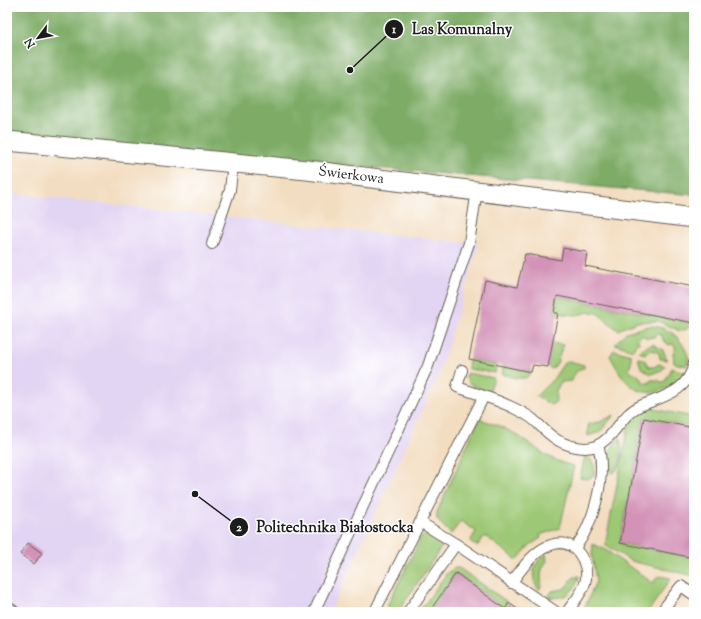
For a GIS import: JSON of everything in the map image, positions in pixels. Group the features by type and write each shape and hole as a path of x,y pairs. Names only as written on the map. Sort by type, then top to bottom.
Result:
{"street":[{"name":"Świerkowa","path":"7,141 233,163 477,190 694,218"}],"lane":[{"path":"212,244 230,190 233,163"},
{"path":"314,612 428,366 469,243 477,190"},
{"path":"462,370 457,387 484,396 530,417 562,443 583,448 598,445 607,440 626,415 636,408 669,395 683,385 691,375 694,363"},
{"path":"375,612 484,396"},
{"path":"576,548 585,535 592,520 602,467 598,445"},
{"path":"420,522 456,544 511,583 556,612"},
{"path":"511,583 530,559 550,545 559,542 576,548 583,558 585,583 567,612"},
{"path":"408,612 456,544"},
{"path":"661,612 681,586 694,595"},
{"path":"7,606 15,612"}],"shaded area":[{"path":"7,193 479,244 438,376 330,612 7,612"}],"green space":[{"path":"7,7 694,7 694,195 185,152 7,133"},
{"path":"557,296 690,323 687,329 680,331 658,321 637,322 618,330 597,313 590,312 576,315 554,313"},
{"path":"649,326 663,328 675,335 683,345 689,359 686,366 674,363 673,352 676,349 673,344 669,345 663,340 662,335 656,334 654,337 647,338 642,335 637,339 639,342 633,350 615,344 626,332"},
{"path":"552,343 563,345 557,363 552,369 548,367"},
{"path":"653,344 663,350 667,360 660,359 659,353 652,350 645,354 639,352 643,348"},
{"path":"614,350 631,355 631,364 629,369 631,373 636,373 644,383 649,383 651,380 664,382 672,368 684,372 673,384 666,388 659,391 644,392 630,385 621,375 610,356"},
{"path":"638,358 644,359 649,367 654,367 659,364 665,366 662,370 651,374 641,368"},
{"path":"469,359 496,365 495,373 468,369"},
{"path":"569,361 584,365 584,368 579,369 576,372 572,381 561,382 561,384 558,385 559,388 556,389 555,398 557,401 551,405 536,396 554,378 564,363"},
{"path":"504,366 531,372 527,378 515,378 502,374"},
{"path":"467,373 494,378 489,393 470,384 466,378"},
{"path":"649,408 694,417 694,428 644,418 620,543 694,558 694,576 631,561 605,545 629,424 637,416"},
{"path":"614,415 600,432 588,436 588,424 600,422"},
{"path":"479,419 510,431 551,458 574,466 560,528 540,535 541,538 530,545 517,560 485,536 477,546 472,544 471,540 476,531 461,521 451,534 437,520 437,512"},
{"path":"620,437 620,463 612,474 608,464 609,454"},
{"path":"585,455 592,461 595,468 594,475 588,479 580,478"},
{"path":"426,535 431,536 443,545 398,612 389,612 387,608 389,602 421,538"},
{"path":"593,544 604,549 653,583 658,576 671,578 648,612 583,612 596,581 592,556"},
{"path":"546,554 547,561 542,570 541,586 539,590 533,575 538,561"},
{"path":"455,568 459,568 509,603 505,609 456,573 429,612 419,612 447,573"},
{"path":"579,576 575,586 568,594 554,598 548,597 552,591 564,589 573,578"}],"building":[{"path":"563,248 587,252 585,266 694,287 694,323 557,296 554,313 558,313 548,367 533,365 531,372 469,359 485,280 517,287 525,254 561,260"},
{"path":"644,418 694,428 694,558 620,543"},
{"path":"28,543 42,553 34,564 20,554"},
{"path":"456,573 505,609 509,603 522,612 429,612"}],"place":[{"name":"Las Komunalny","path":"350,70"},
{"name":"Politechnika Białostocka","path":"195,494"}]}
